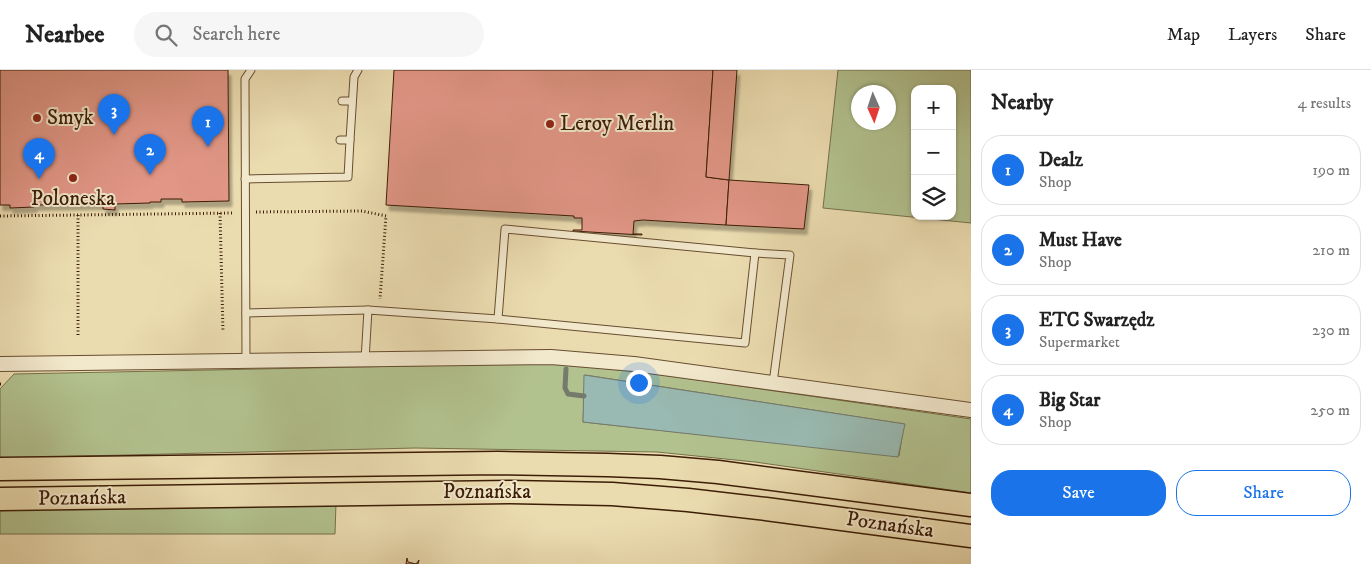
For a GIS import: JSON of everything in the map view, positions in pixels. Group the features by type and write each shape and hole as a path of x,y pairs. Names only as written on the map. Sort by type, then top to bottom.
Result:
{"main road":[{"name":"Poznańska","path":"0,470 607,464 660,466 718,472 971,505"},
{"name":"Poznańska","path":"0,499 490,492 583,493 688,500 971,536"}],"street":[{"path":"0,364 551,357 634,364 971,410"}],"lane":[{"path":"246,361 245,79 251,70"},
{"path":"348,70 354,77"},
{"path":"245,179 348,177 354,77 358,70"},
{"path":"342,101 352,101"},
{"path":"340,140 350,140"},
{"path":"498,319 505,229 790,255 773,384"},
{"path":"246,313 368,310 498,319 745,343 755,252"},
{"path":"364,360 368,310"}],"path":[{"path":"0,216 362,211 386,216 380,311"},
{"path":"220,213 223,332"},
{"path":"78,215 78,336"}],"green space":[{"path":"838,70 971,70 971,223 941,220 956,220 956,85 911,85 911,217 823,208"},
{"path":"554,363 656,374 971,419 971,493 755,462 657,452 415,448 0,458 0,389 14,374","holes":["585,375 904,424 899,456 583,422"]},
{"path":"336,503 335,534 0,534 0,509"}],"water":[{"path":"584,375 905,424 898,457 583,422"}],"building":[{"path":"0,70 228,70 229,201 182,202 182,199 161,199 161,202 115,204 115,210 103,209 103,204 34,205 34,207 10,208 10,205 0,205"},
{"name":"Leroy Merlin","path":"394,70 713,70 706,177 729,180 726,225 643,220 634,221 633,234 642,235 573,231 582,230 582,218 386,205"},
{"path":"713,70 737,70 729,180 706,177"},
{"path":"729,180 809,185 804,229 726,225"}],"waterway":[{"path":"566,369 565,388 568,394 584,396"}],"place":[{"name":"Smyk","path":"37,118"},
{"name":"Leroy Merlin","path":"550,124"},
{"name":"ETC Swarzędz","path":"114,135"},
{"name":"Dealz","path":"208,147"},
{"name":"Must Have","path":"150,175"},
{"name":"Poloneska","path":"73,178"},
{"name":"Big Star","path":"39,179"}]}
